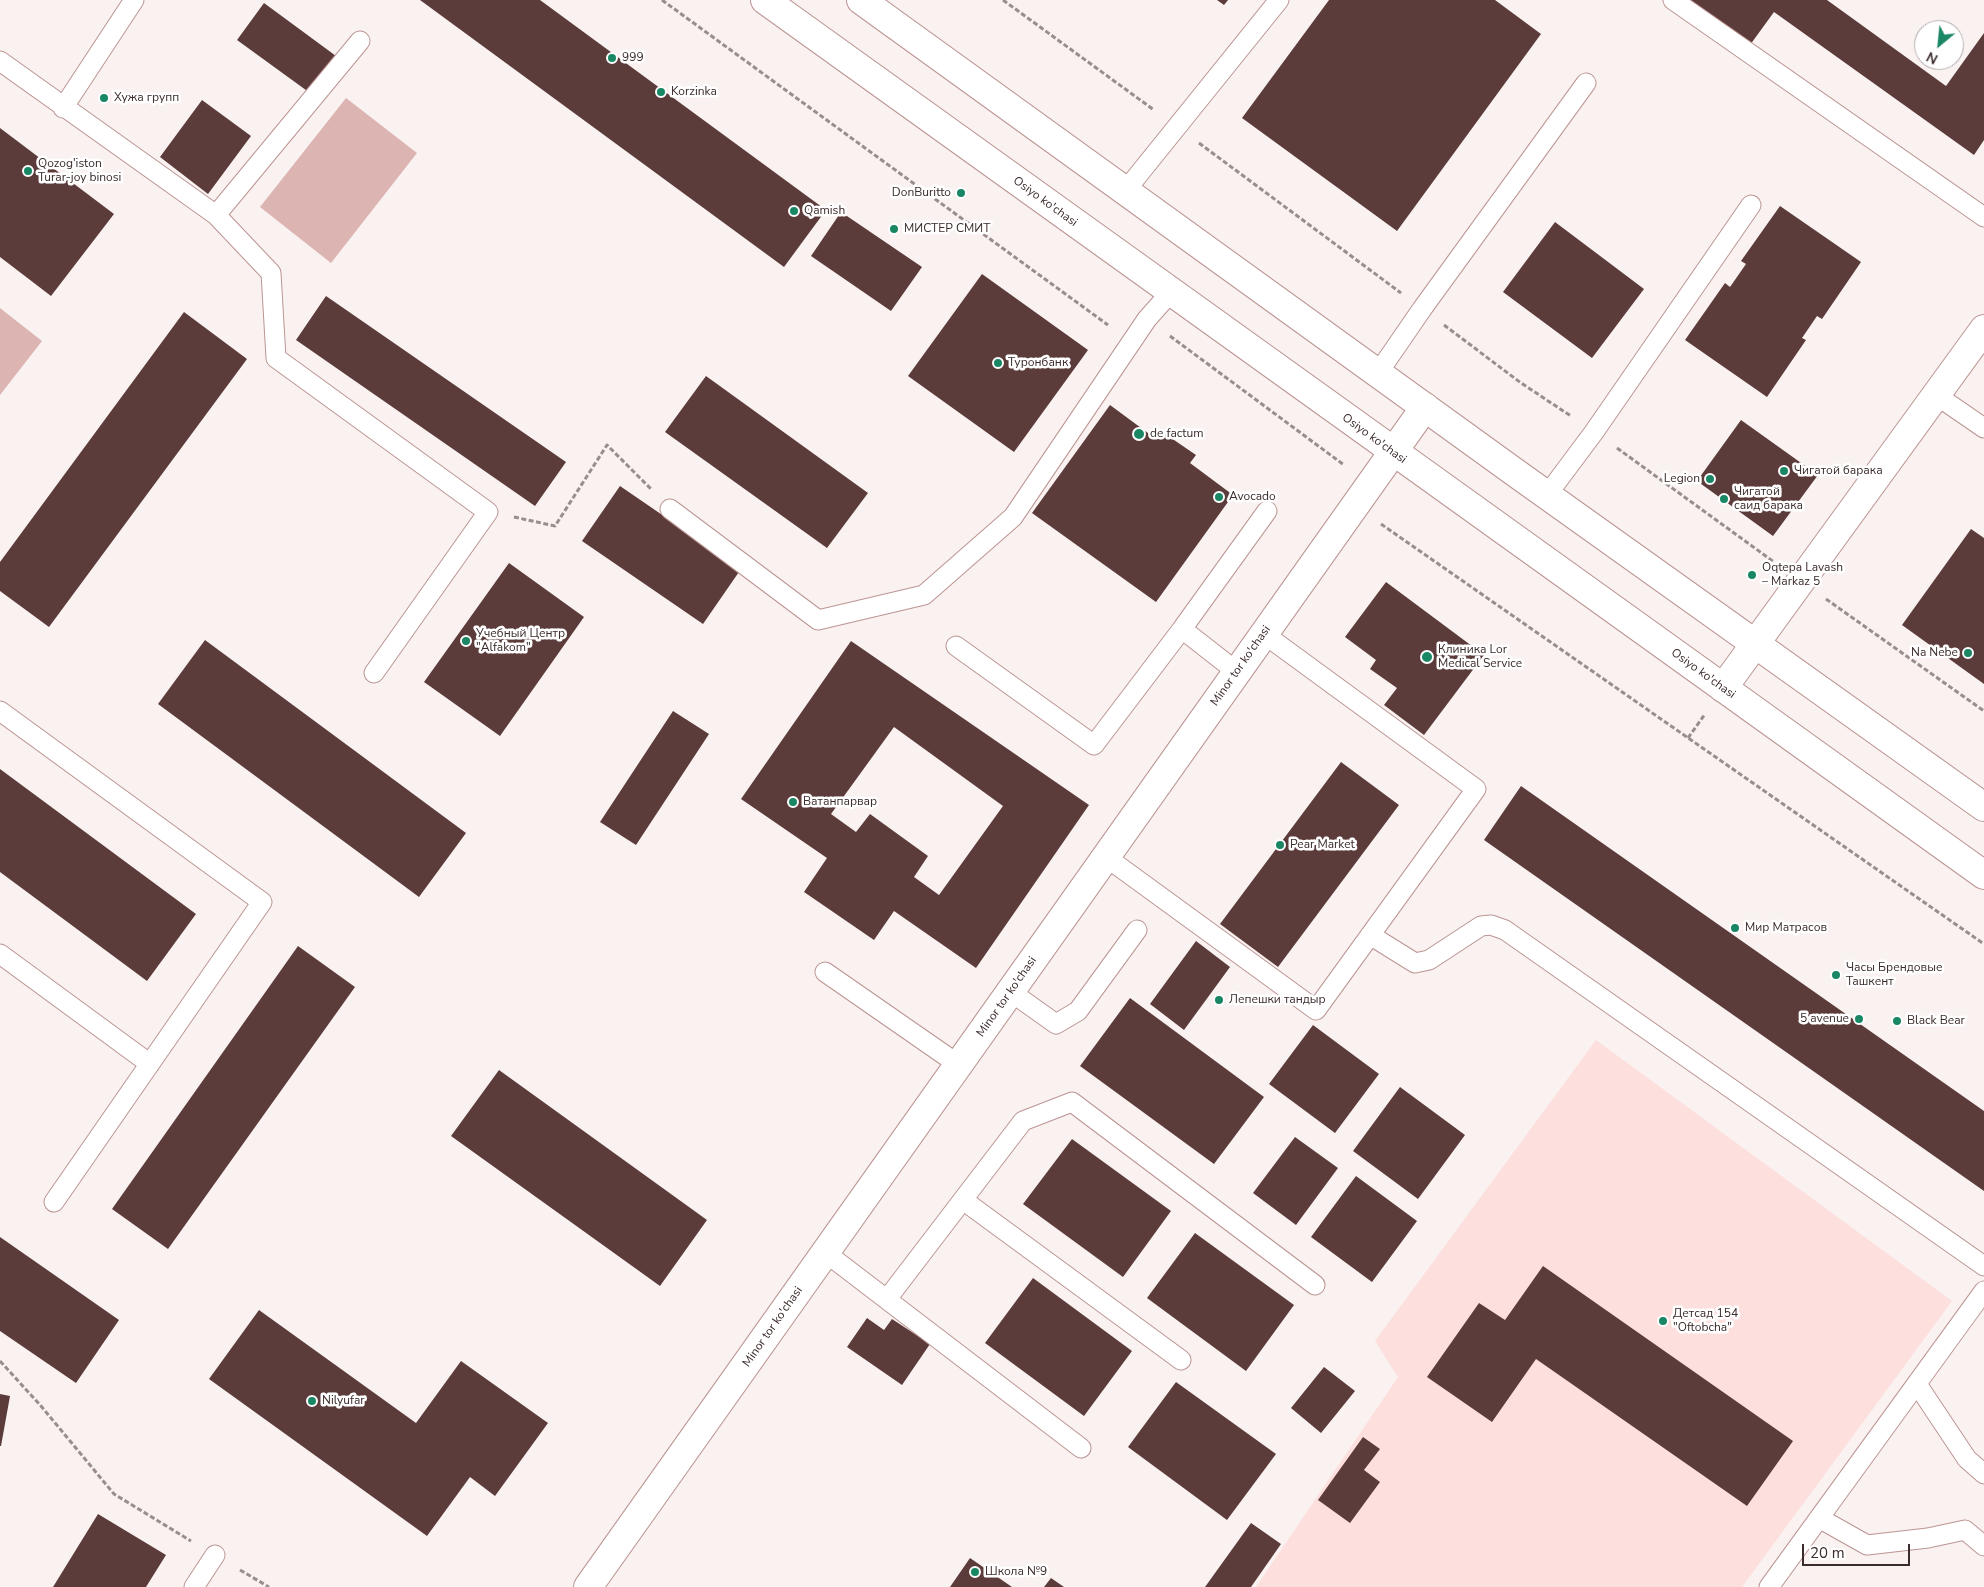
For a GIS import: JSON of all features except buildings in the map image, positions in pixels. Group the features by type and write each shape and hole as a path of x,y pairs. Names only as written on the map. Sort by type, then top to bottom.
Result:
{"main road":[{"name":"Osiyo ko'chasi","path":"765,0 1984,875"},
{"path":"861,0 1547,495 1984,807"},
{"path":"1723,688 1984,330"},
{"name":"Minor tor ko'chasi","path":"588,1587 1425,407"}],"lane":[{"path":"63,108 134,0"},
{"path":"1126,190 1279,0"},
{"path":"1673,0 1984,217"},
{"path":"216,215 360,41"},
{"path":"0,61 63,108 216,215 271,273 276,358 488,512 374,673"},
{"path":"1378,373 1422,309 1586,83"},
{"path":"1547,495 1594,432 1751,206"},
{"path":"670,509 818,620 924,595 1013,517 1147,319 1171,292"},
{"path":"1936,395 1984,428"},
{"path":"956,646 1094,744 1182,629 1267,511"},
{"path":"1182,629 1237,672"},
{"path":"1106,857 1316,1010 1476,789 1264,634"},
{"path":"0,711 262,902 54,1202"},
{"path":"1370,935 1414,962 1429,960 1480,926 1491,925 1505,930 1984,1266"},
{"path":"1011,992 1056,1024 1078,1011 1137,930"},
{"path":"0,954 150,1064"},
{"path":"825,972 959,1065"},
{"path":"887,1299 1023,1121 1072,1102 1315,1285"},
{"path":"963,1200 1181,1360"},
{"path":"826,1253 1081,1448"},
{"path":"1769,1587 1984,1291"},
{"path":"1917,1384 1966,1459 1984,1474"},
{"path":"1819,1518 1867,1544 1928,1538 1965,1530 1984,1546"},
{"path":"194,1587 215,1555"}],"path":[{"path":"662,0 1116,330 1147,319 1344,465"},
{"path":"1003,0 1177,126 1521,383 1594,432 1984,712"},
{"path":"488,512 555,526 607,446 670,509"},
{"path":"1374,519 1984,944"},
{"path":"0,1362 41,1406 114,1494 269,1587"}],"shaded area":[{"path":"346,98 417,153 331,263 260,207"},
{"path":"0,308 42,341 0,395"},
{"name":"Детсад 154 \"Oftobcha\"","path":"1596,1040 1952,1301 1742,1587 1256,1587 1398,1377 1375,1341"}],"place":[{"name":"999","path":"612,58"},
{"name":"Korzinka","path":"661,92"},
{"name":"Хужа групп","path":"104,98"},
{"name":"Qozog'iston Turar-joy binosi","path":"28,171"},
{"name":"DonBuritto","path":"961,193"},
{"name":"Qamish","path":"794,211"},
{"name":"МИСТЕР СМИТ","path":"894,229"},
{"name":"Туронбанк","path":"998,363"},
{"name":"de factum","path":"1139,434"},
{"name":"Чигатой барака","path":"1784,471"},
{"name":"Legion","path":"1710,479"},
{"name":"Avocado","path":"1219,497"},
{"name":"Чигатой саид барака","path":"1724,499"},
{"name":"Oqtepa Lavash – Markaz 5","path":"1752,575"},
{"name":"Учебный Центр \"Alfakom\"","path":"466,641"},
{"name":"Na Nebe","path":"1968,653"},
{"name":"Клиника Lor Medical Service","path":"1427,657"},
{"name":"Ватанпарвар","path":"793,802"},
{"name":"Pear Market","path":"1280,845"},
{"name":"Мир Матрасов","path":"1735,928"},
{"name":"Часы Брендовые Ташкент","path":"1836,975"},
{"name":"Лепешки тандыр","path":"1219,1000"},
{"name":"5 avenue","path":"1859,1019"},
{"name":"Black Bear","path":"1897,1021"},
{"name":"Детсад 154 \"Oftobcha\"","path":"1663,1321"},
{"name":"Nilyufar","path":"312,1401"},
{"name":"Школа №9","path":"975,1572"}]}
